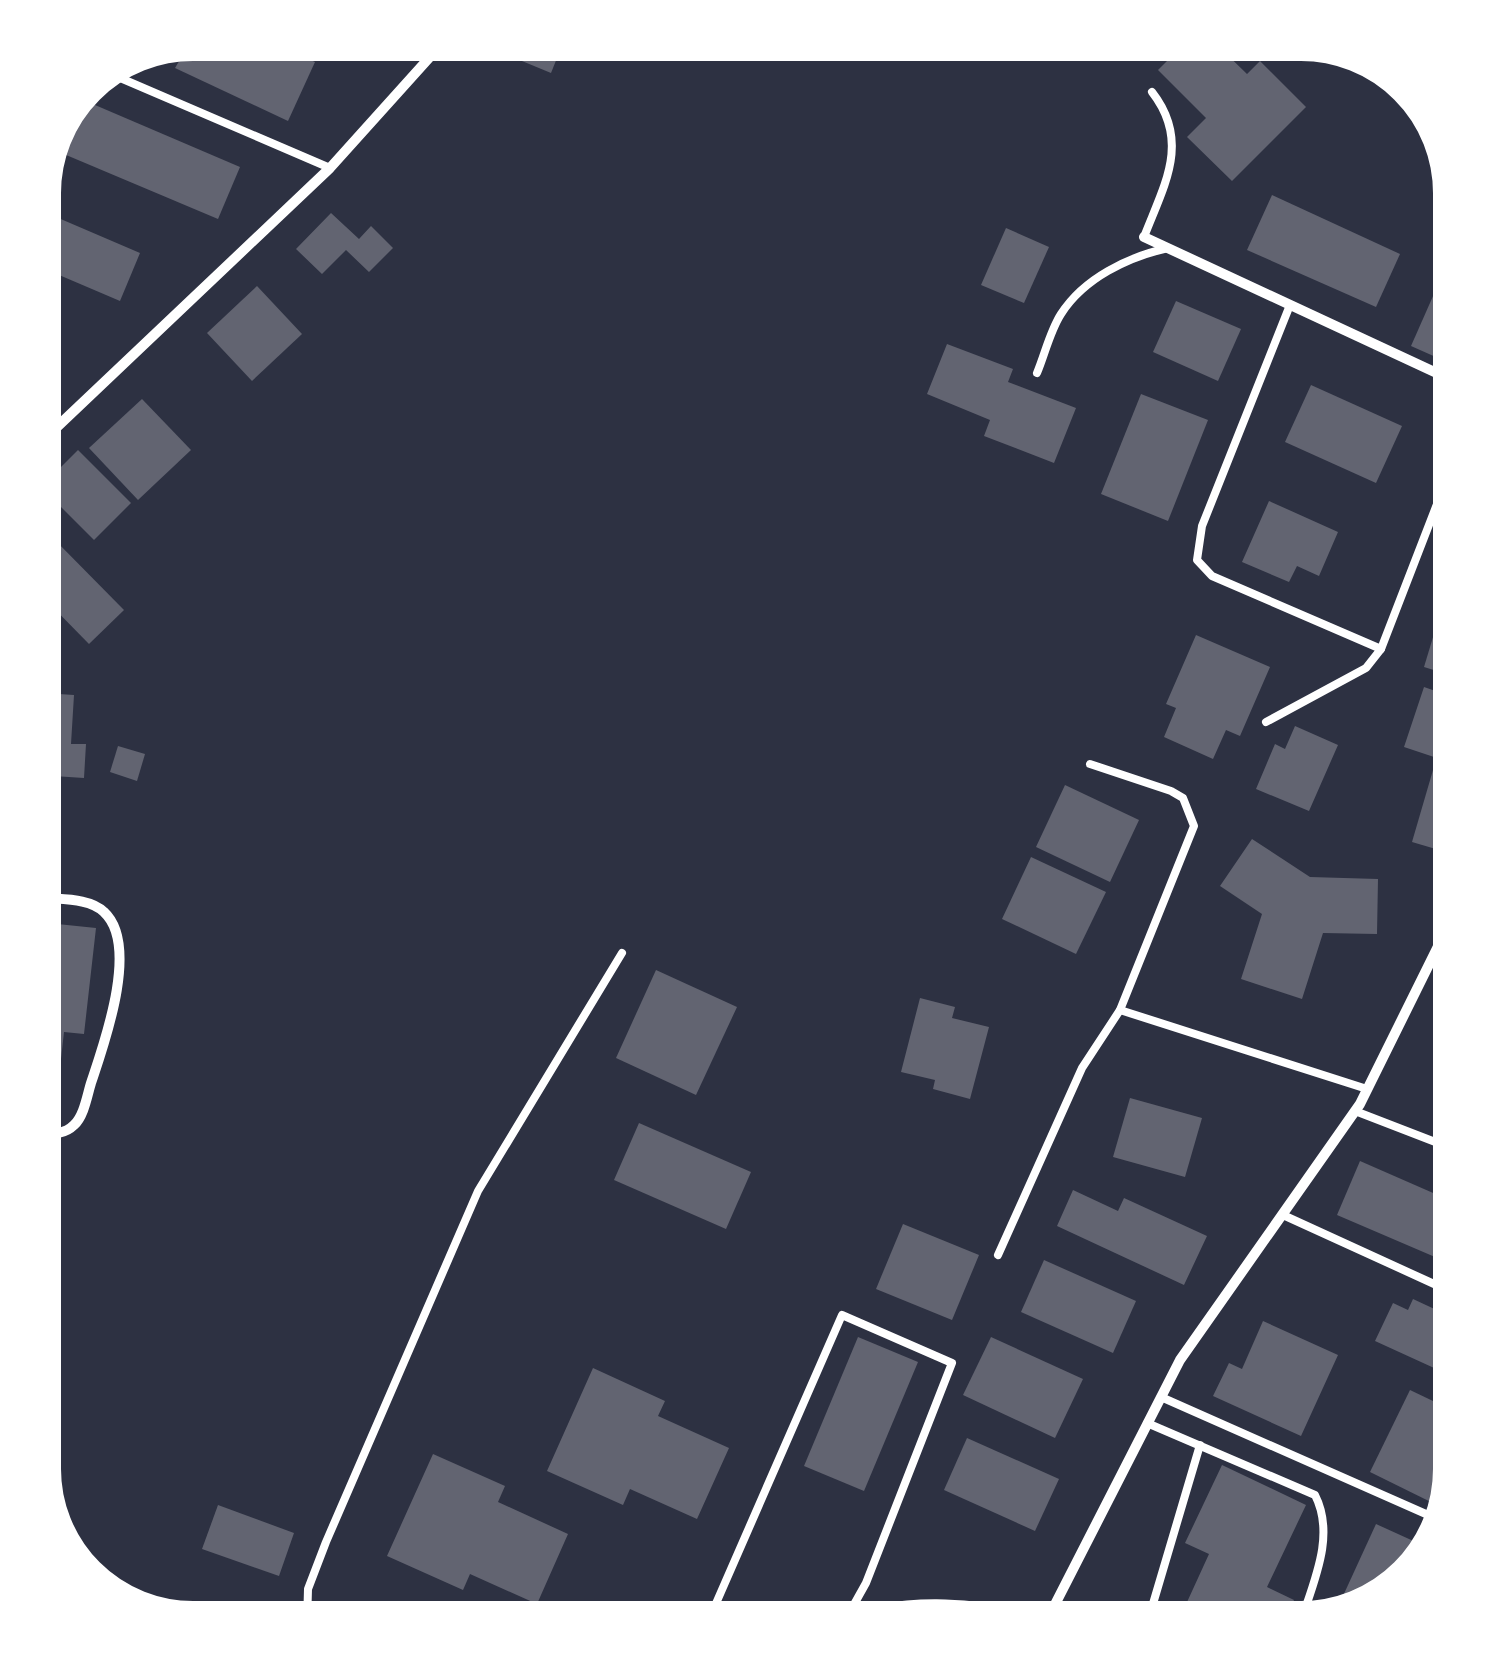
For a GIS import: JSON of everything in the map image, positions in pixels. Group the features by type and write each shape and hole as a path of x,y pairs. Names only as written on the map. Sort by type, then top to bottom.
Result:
{"street":[{"path":"55,429 330,168 432,55"},
{"path":"1144,238 1439,374"},
{"path":"55,899 90,904 106,913 115,929 119,961 111,1024 79,1119 62,1133 55,1133"},
{"path":"1054,1607 1180,1360 1355,1111 1439,944"},
{"path":"885,1607 939,1601 970,1607"}],"lane":[{"path":"118,78 330,168"},
{"path":"1144,238 1171,165 1173,136 1168,112 1152,92"},
{"path":"1037,373 1062,314 1093,281 1138,255 1168,248"},
{"path":"1290,305 1202,526 1197,560 1212,576 1380,649"},
{"path":"1266,722 1366,668 1380,649 1439,498"},
{"path":"998,1254 1082,1068 1120,1010 1194,826 1182,798 1171,791 1090,764"},
{"path":"307,1607 308,1588 326,1542 478,1191 622,952"},
{"path":"1120,1010 1367,1088"},
{"path":"1355,1111 1439,1143"},
{"path":"1283,1215 1439,1286"},
{"path":"714,1607 842,1315 952,1363 866,1583 853,1607"},
{"path":"1161,1397 1431,1516"},
{"path":"1147,1422 1315,1495 1324,1512 1324,1542 1305,1607"},
{"path":"1152,1607 1200,1446"}],"building":[{"path":"193,55 300,55 315,62 288,121 175,68 182,56"},
{"path":"507,55 558,55 551,73"},
{"path":"1173,55 1227,55 1247,74 1260,61 1306,107 1232,181 1187,137 1206,118 1158,70"},
{"path":"90,103 240,167 218,219 62,153 69,132 84,109"},
{"path":"1272,195 1400,254 1376,307 1247,250"},
{"path":"331,213 359,239 371,226 393,248 369,272 346,250 322,274 296,249"},
{"path":"55,217 140,253 120,301 55,273"},
{"path":"1006,228 1049,247 1024,303 981,285"},
{"path":"1439,283 1439,358 1411,346"},
{"path":"257,286 302,334 252,381 207,333"},
{"path":"1176,301 1241,329 1218,381 1153,352"},
{"path":"947,344 1013,369 1008,382 1076,408 1054,463 984,436 990,420 927,394"},
{"path":"1311,385 1402,426 1376,483 1285,442"},
{"path":"1141,394 1208,420 1168,521 1101,494"},
{"path":"142,399 191,450 138,500 89,448"},
{"path":"78,450 131,503 94,540 55,501 55,473"},
{"path":"1269,501 1338,532 1319,576 1297,566 1289,582 1242,562"},
{"path":"55,540 124,610 89,644 55,609"},
{"path":"1439,617 1439,672 1424,667"},
{"path":"1196,635 1270,667 1240,736 1226,730 1213,759 1164,737 1176,708 1166,704"},
{"path":"1424,687 1439,692 1437,758 1404,747"},
{"path":"55,694 74,695 71,744 86,744 84,778 55,776"},
{"path":"1295,726 1338,745 1309,811 1256,789 1275,744 1285,749"},
{"path":"118,746 145,754 137,781 110,772"},
{"path":"1433,770 1439,772 1439,850 1412,842"},
{"path":"1065,785 1139,820 1110,882 1036,847"},
{"path":"1252,839 1310,877 1378,879 1377,934 1323,933 1302,999 1241,979 1262,914 1220,886"},
{"path":"1031,857 1106,892 1076,954 1002,919"},
{"path":"55,924 96,928 84,1034 64,1032 55,1113"},
{"path":"656,970 737,1007 696,1095 616,1058"},
{"path":"920,998 955,1007 952,1018 989,1027 970,1099 933,1089 935,1080 901,1072"},
{"path":"1130,1098 1202,1118 1185,1177 1113,1157"},
{"path":"639,1123 751,1172 726,1229 614,1180"},
{"path":"1360,1161 1439,1196 1439,1259 1337,1215"},
{"path":"1073,1190 1118,1211 1124,1198 1207,1236 1184,1285 1057,1226"},
{"path":"903,1224 979,1255 952,1320 876,1289"},
{"path":"1044,1260 1136,1301 1113,1353 1021,1312"},
{"path":"1413,1299 1439,1311 1439,1370 1375,1341 1393,1303 1408,1310"},
{"path":"1263,1321 1338,1355 1301,1436 1213,1396 1229,1363 1242,1369"},
{"path":"858,1337 918,1362 864,1491 804,1466"},
{"path":"991,1337 1083,1379 1055,1438 963,1395"},
{"path":"593,1368 665,1401 658,1416 729,1448 697,1519 630,1489 623,1505 547,1471"},
{"path":"1410,1390 1439,1404 1439,1469 1434,1504 1370,1472"},
{"path":"967,1438 1059,1479 1035,1531 944,1490"},
{"path":"433,1454 505,1486 498,1502 568,1534 537,1604 470,1574 463,1590 387,1556"},
{"path":"1222,1465 1306,1505 1267,1587 1294,1600 1291,1607 1185,1607 1209,1554 1185,1543"},
{"path":"218,1505 294,1533 279,1576 202,1549"},
{"path":"1376,1524 1417,1543 1385,1578 1341,1601"}]}
